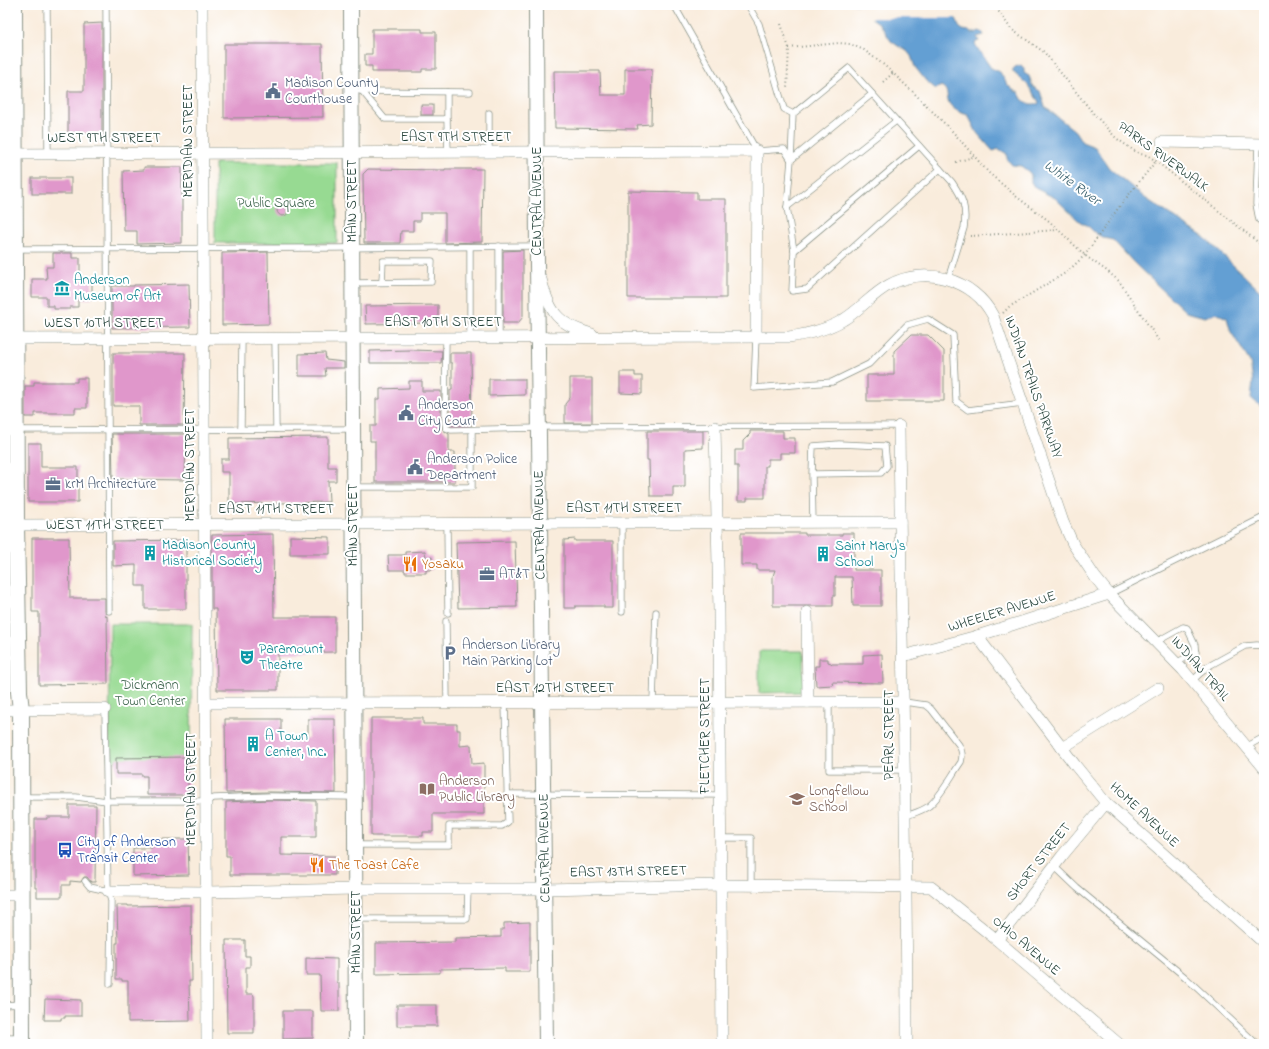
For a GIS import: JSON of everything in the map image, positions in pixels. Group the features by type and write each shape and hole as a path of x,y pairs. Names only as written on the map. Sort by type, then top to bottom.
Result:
{"main road":[{"path":"5,5 18,5"},
{"path":"14,5 10,154 13,407 11,430 10,525 19,692 13,710 21,797 22,1040"}],"street":[{"name":"MERIDIAN STREET","path":"202,5 207,1044"},
{"name":"MAIN STREET","path":"351,5 357,91 352,152 356,1044"},
{"name":"CENTRAL AVENUE","path":"536,5 537,264 546,1044"},
{"path":"1162,142 1261,144"},
{"name":"EAST 9TH STREET","path":"203,153 757,151"},
{"path":"756,337 757,151"},
{"name":"WEST 9TH STREET","path":"10,154 203,153"},
{"path":"537,264 548,304 561,321 598,336 616,337"},
{"name":"INDIAN TRAILS PARKWAY","path":"683,337 789,337 821,330 843,321 860,309 888,285 900,280 920,276 937,276 953,280 973,292 983,301 991,312 995,321 1063,522 1083,561 1109,594"},
{"name":"EAST 10TH STREET","path":"204,338 683,337"},
{"name":"WEST 10TH STREET","path":"11,339 204,338"},
{"name":"PEARL STREET","path":"899,426 907,886 907,1044"},
{"name":"FLETCHER STREET","path":"715,427 720,702 722,1044"},
{"name":"EAST 11TH STREET","path":"205,525 900,522"},
{"name":"WEST 11TH STREET","path":"10,525 205,525"},
{"name":"WHEELER AVENUE","path":"903,656 977,636 1109,594"},
{"name":"INDIAN TRAIL","path":"1109,594 1176,663 1264,768"},
{"path":"807,612 808,702"},
{"name":"HOME AVENUE","path":"977,636 1106,803 1264,943"},
{"path":"1062,748 1158,688"},
{"name":"EAST 12TH STREET","path":"206,704 904,702"},
{"path":"13,710 105,709"},
{"name":"SHORT STREET","path":"997,940 1054,866 1106,803"},
{"name":"EAST 13TH STREET","path":"108,891 207,892 355,889 545,889 720,885 907,886"},
{"name":"OHIO AVENUE","path":"907,886 931,887 997,940 1119,1044"},
{"path":"5,895 21,895"}],"lane":[{"path":"47,5 48,154"},
{"path":"106,5 109,611"},
{"path":"674,5 757,151 784,149 791,160"},
{"path":"748,5 759,24 784,109 793,114"},
{"path":"940,169 807,289 792,291 794,251 788,207 793,114 849,68 952,182 963,202 965,220 948,279"},
{"path":"357,91 470,92"},
{"path":"357,91 385,119 447,119"},
{"path":"447,92 448,152"},
{"path":"791,160 872,94"},
{"path":"488,113 489,152"},
{"path":"788,207 896,121"},
{"path":"1261,144 1256,204 1259,220 1264,223"},
{"path":"794,251 919,146"},
{"path":"499,246 499,337"},
{"path":"10,249 537,246"},
{"path":"470,247 470,338"},
{"path":"352,283 431,282 432,261 383,261 382,282"},
{"path":"756,337 754,388 832,382 869,364 907,325 928,319 953,335 956,401 968,410 1023,403"},
{"path":"241,429 242,338"},
{"path":"274,338 276,429"},
{"path":"446,338 445,423 446,428 451,430 539,428 899,426"},
{"path":"11,430 353,429"},
{"path":"353,488 472,487 472,430"},
{"path":"812,474 881,474 887,466 885,446 839,444 813,446 812,474 813,522"},
{"path":"1109,594 1264,517"},
{"path":"622,523 622,612"},
{"path":"447,524 448,613"},
{"path":"653,702 656,612"},
{"path":"446,621 447,703"},
{"path":"1156,642 1183,627 1187,628 1195,646 1196,664 1202,672"},
{"path":"1192,681 1219,660 1245,646 1264,646"},
{"path":"1176,663 1196,652"},
{"path":"829,702 829,770 904,770"},
{"path":"904,702 926,705 931,709 959,744 962,751 961,762 936,799 928,806 906,816"},
{"path":"355,844 449,844 449,826 502,826 508,822 505,703"},
{"path":"105,709 108,891 111,901 110,984"},
{"path":"1246,747 1264,737"},
{"path":"507,794 720,794"},
{"path":"21,797 84,798 107,801 206,801 214,798 238,797 355,797"},
{"path":"84,798 84,805"},
{"path":"720,838 751,838 751,885"},
{"path":"1054,866 1077,888 1185,977 1257,1044"},
{"path":"85,880 90,887 108,891"},
{"path":"356,919 467,919 468,889"},
{"path":"5,1004 22,1004"},
{"path":"5,1036 22,1040"}],"path":[{"name":"PARKS RIVERWALK","path":"994,5 1011,29 1044,52 1093,113 1116,138 1133,150 1140,154 1147,155 1156,161 1264,247"},
{"path":"781,24 789,48 787,96 782,102"},
{"path":"789,48 839,43 850,44 864,50 884,65 952,131 989,173 1058,230 1085,255 1107,270 1119,281 1159,341"},
{"path":"883,82 893,73"},
{"path":"956,162 973,157"},
{"path":"995,321 1008,306 1067,272 1085,255 1118,207 1156,161"},
{"path":"961,237 1058,230"}],"green space":[{"name":"Public Square","path":"215,163 337,163 337,243 215,243"},
{"name":"Dickmann Town Center","path":"110,624 192,624 191,761 109,761"},
{"path":"759,651 803,651 804,692 759,693"}],"water":[{"name":"White River","path":"853,5 944,5 957,20 959,27 963,30 971,33 977,33 979,31 982,32 984,35 977,37 979,41 975,44 991,68 1000,72 1007,84 1019,93 1022,99 1028,104 1038,104 1039,102 1027,84 1013,72 1015,67 1021,65 1024,68 1024,73 1029,76 1033,87 1040,91 1045,107 1075,131 1082,142 1095,147 1109,168 1145,198 1205,238 1259,290 1264,295 1264,409 1251,398 1253,381 1250,362 1231,332 1227,318 1216,313 1205,317 1186,312 1135,264 1113,240 1104,238 1095,233 1079,221 1055,198 1035,188 1031,182 1031,175 1029,172 1021,166 1012,165 1007,159 1007,154 999,149 993,151 977,133 968,115 957,111 949,103 945,89 941,86 936,89 926,81 915,67 911,56 907,51 891,41 880,24"}],"pier":[{"path":"851,5 947,5 958,18 869,18"}],"building":[{"path":"102,23 102,133 68,133 68,91 84,91 84,24"},
{"path":"372,29 422,29 422,32 436,32 436,69 422,69 422,72 372,72 372,66 365,66 365,54 372,54"},
{"name":"Madison County Courthouse","path":"224,44 322,44 323,117 224,118"},
{"path":"625,69 652,69 651,124 637,125 638,129 555,128 554,71 600,71 601,95 625,95"},
{"path":"421,105 433,105 433,115 421,115"},
{"path":"144,167 182,167 182,243 137,244 137,231 124,231 123,171 144,170"},
{"path":"368,169 483,169 482,242 445,243 445,213 420,213 420,221 413,221 413,231 401,231 400,243 364,243 363,174"},
{"path":"32,178 71,178 71,194 32,194"},
{"path":"628,191 697,192 697,199 726,199 726,298 628,298"},
{"path":"285,204 288,205 288,215 281,216 278,215 277,208 278,205"},
{"path":"523,250 523,317 518,323 503,323 503,251"},
{"path":"268,252 269,324 222,325 222,253"},
{"name":"Anderson Museum of Art","path":"53,253 72,253 72,258 80,258 80,280 92,279 92,299 78,299 78,307 70,307 70,309 54,309 54,306 47,306 47,297 32,297 32,279 47,279 46,267 53,267"},
{"path":"189,284 190,327 112,328 112,286"},
{"path":"438,305 438,323 366,324 365,306"},
{"path":"911,335 928,335 944,351 944,401 867,401 867,375 894,375 894,351"},
{"path":"370,351 442,351 441,363 370,363"},
{"path":"113,353 185,353 184,425 139,425 139,406 113,406"},
{"path":"325,353 326,360 344,362 344,368 325,368 326,376 299,376 299,354"},
{"path":"450,353 471,353 472,425 450,425 452,363 450,363"},
{"path":"620,372 635,372 635,376 642,376 642,394 620,393"},
{"path":"77,378 87,378 87,408 75,408 75,413 35,413 35,417 25,417 25,386 34,386 34,382 77,382"},
{"path":"570,378 592,378 592,423 565,423 565,404 570,398"},
{"path":"489,379 525,379 525,395 489,396"},
{"path":"409,381 422,381 422,391 441,391 441,424 443,430 449,434 449,452 455,452 455,482 375,482 375,441 370,441 370,426 376,426 376,399 380,399 380,389 409,388"},
{"path":"647,431 703,431 703,448 685,449 685,487 673,487 673,496 650,496 649,460 647,460"},
{"path":"750,431 783,431 783,438 795,438 795,453 780,453 780,459 768,459 768,466 765,466 765,498 747,498 747,501 738,501 738,466 735,466 735,450 743,450 743,441 750,434"},
{"path":"112,434 186,434 185,480 113,479"},
{"path":"328,437 328,467 336,467 336,481 328,481 329,502 229,504 229,472 221,472 221,459 229,459 229,438"},
{"name":"krM Architecture","path":"28,443 41,443 41,467 78,467 78,502 28,502"},
{"name":"Saint Mary's School","path":"741,533 805,533 805,535 842,535 842,533 854,533 854,570 881,570 881,606 853,606 852,577 835,577 835,596 833,596 833,606 773,606 773,576 775,570 757,570 757,565 741,565"},
{"path":"273,534 274,617 335,617 335,652 278,653 278,690 217,690 216,609 212,609 212,535"},
{"path":"290,536 330,537 330,554 290,554"},
{"path":"32,538 69,538 70,598 105,598 105,611 106,617 107,616 108,684 39,685 39,612 32,612"},
{"path":"575,539 575,541 613,541 613,608 604,608 604,606 575,606 575,608 564,608 564,540"},
{"path":"186,540 186,609 145,609 145,586 136,586 136,565 113,566 113,541"},
{"name":"AT&T","path":"515,541 517,607 458,608 456,542"},
{"name":"Yosaku","path":"425,551 426,557 432,557 432,570 426,570 426,573 405,573 405,570 389,570 388,555 405,555 405,552"},
{"path":"882,654 883,683 832,682 833,685 816,686 815,666 819,666 819,659 828,659 828,662 832,664 863,664 863,655"},
{"name":"Anderson Public Library","path":"371,718 423,718 423,724 457,724 457,730 460,730 460,746 471,745 472,764 484,763 484,814 433,814 433,832 423,832 423,836 371,836"},
{"path":"225,719 281,719 281,739 308,738 308,719 335,719 336,793 226,793"},
{"path":"188,757 188,795 147,795 147,776 142,776 142,774 116,774 116,758"},
{"path":"270,800 316,801 316,837 281,837 281,855 335,856 335,875 230,875 230,856 226,856 226,802"},
{"name":"City of Anderson Transit Center","path":"69,805 96,805 95,882 91,882 87,877 84,877 81,882 70,881 70,885 62,885 62,897 37,897 37,888 35,888 35,819 47,819 47,817 69,817"},
{"path":"152,839 188,839 189,875 133,876 133,848 152,848"},
{"path":"117,905 191,905 192,981 189,981 190,1021 128,1022 128,981 116,979 116,943 118,943"},
{"path":"530,922 530,972 505,972 505,968 440,969 440,973 376,974 376,943 455,942 455,938 501,937 501,929 504,929 504,923"},
{"path":"226,940 245,940 245,956 250,956 250,967 246,967 246,994 253,994 254,996 254,1033 227,1033"},
{"path":"306,958 337,959 339,1011 321,1011 320,975 306,975"},
{"path":"45,999 81,1000 81,1016 65,1016 65,1018 61,1018 61,1020 44,1020"},
{"path":"397,1005 437,1005 437,1026 397,1026"},
{"path":"283,1011 313,1011 313,1038 283,1039"}],"place":[{"name":"Madison County Courthouse","path":"273,91"},
{"name":"Anderson Museum of Art","path":"62,288"},
{"name":"Anderson City Court","path":"406,413"},
{"name":"Anderson Police Department","path":"415,467"},
{"name":"krM Architecture","path":"53,484"},
{"name":"Madison County Historical Society","path":"150,553"},
{"name":"Saint Mary's School","path":"823,554"},
{"name":"Yosaku","path":"410,564"},
{"name":"AT&T","path":"487,574"},
{"name":"Anderson Library Main Parking Lot","path":"450,653"},
{"name":"Paramount Theatre","path":"247,657"},
{"name":"A Town Center, Inc.","path":"253,744"},
{"name":"Anderson Public Library","path":"427,789"},
{"name":"Longfellow School","path":"797,799"},
{"name":"City of Anderson Transit Center","path":"65,850"},
{"name":"The Toast Cafe","path":"317,865"}]}
